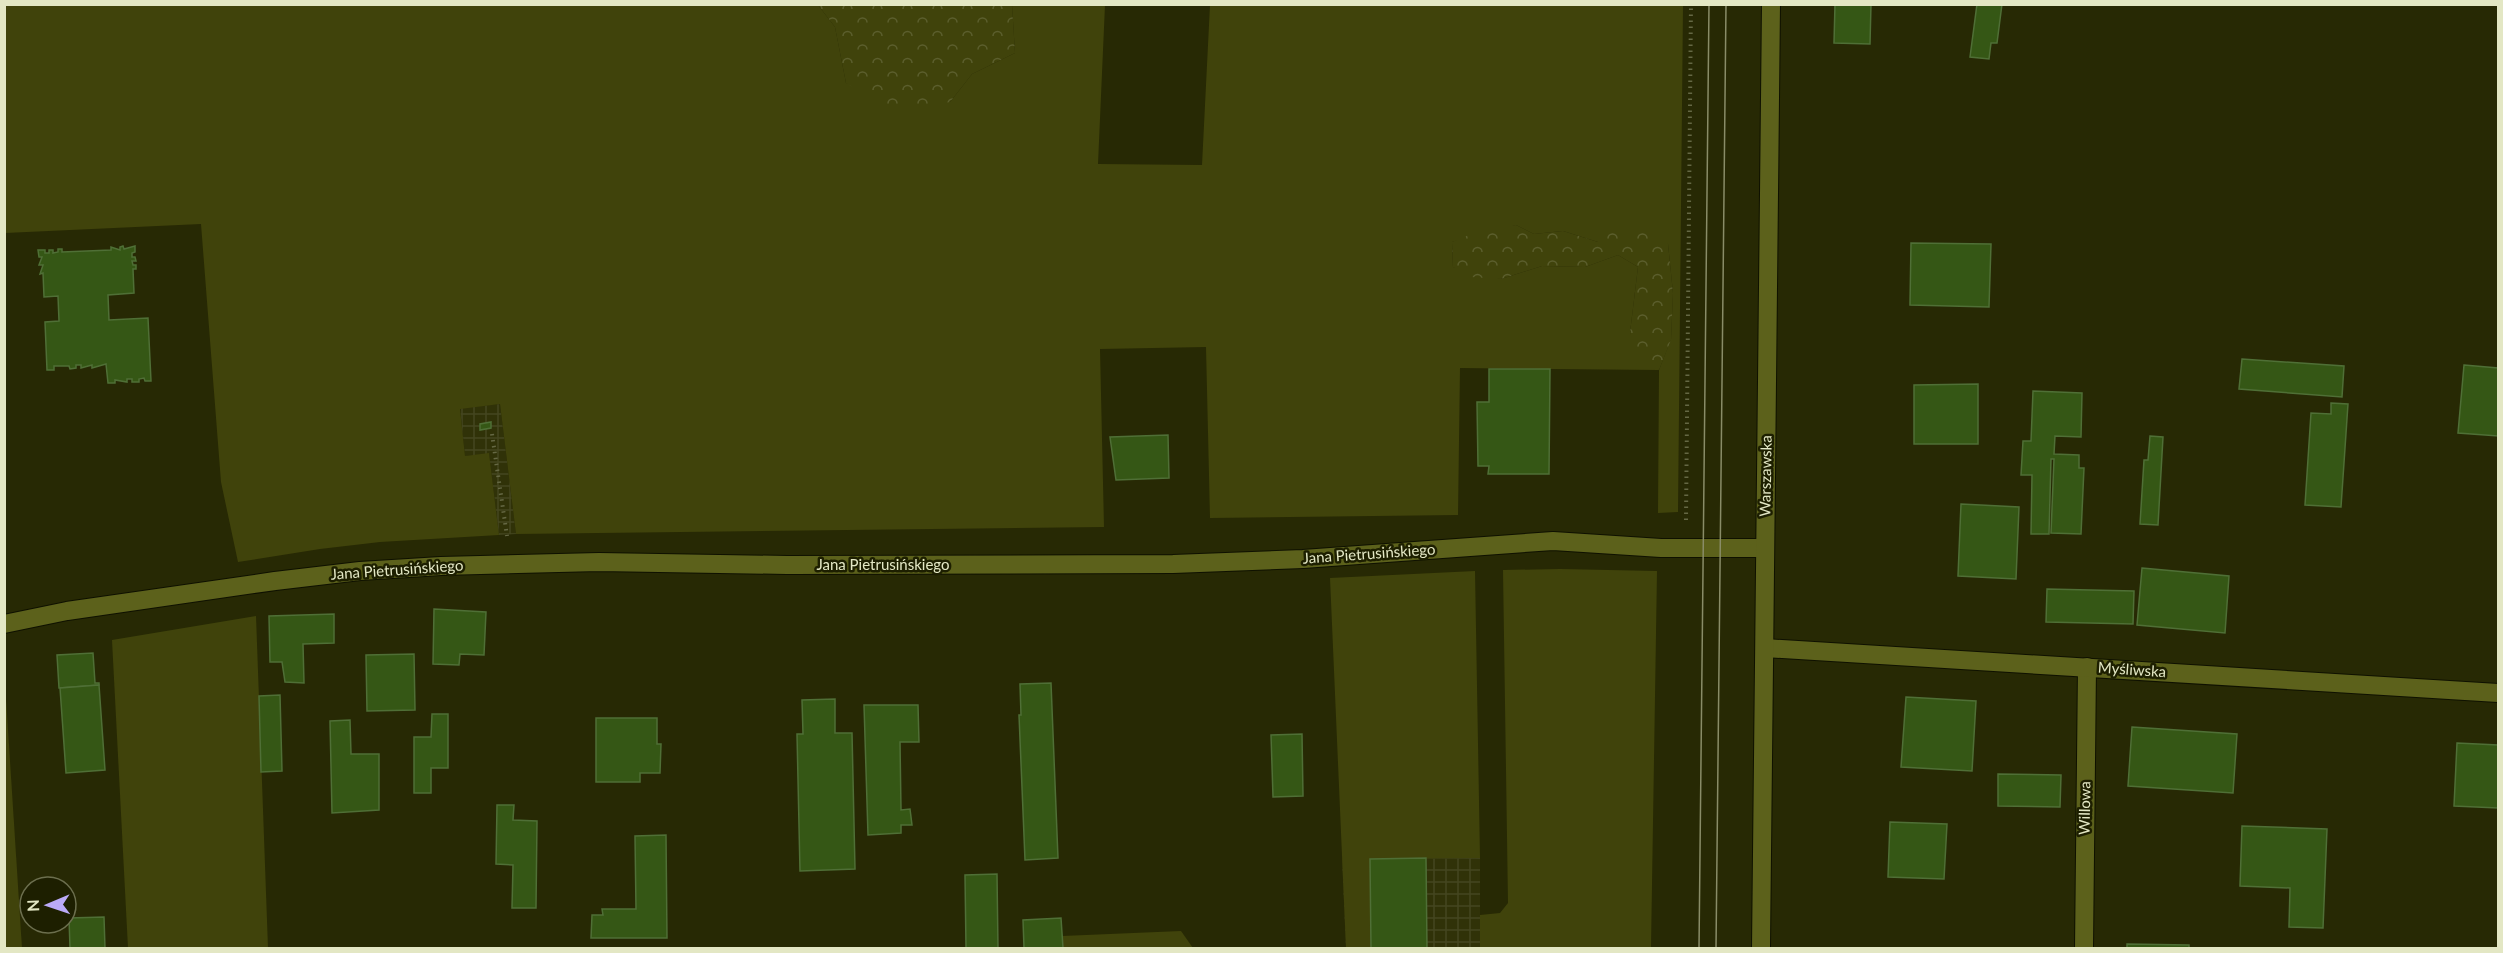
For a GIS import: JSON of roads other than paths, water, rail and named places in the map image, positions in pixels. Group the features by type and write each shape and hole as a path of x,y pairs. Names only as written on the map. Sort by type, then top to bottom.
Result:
{"street":[{"name":"Warszawska","path":"1761,948 1771,4"},
{"name":"Jana Pietrusińskiego","path":"4,624 68,611 275,580 360,571 441,566 599,562 787,565 1173,564 1303,559 1553,541 1688,548 1765,548"},
{"name":"Myśliwska","path":"1765,648 2499,693"},
{"name":"Willowa","path":"2084,948 2087,667"}],"tram line":[{"path":"1699,948 1709,4"},
{"path":"1716,948 1726,4"}]}
